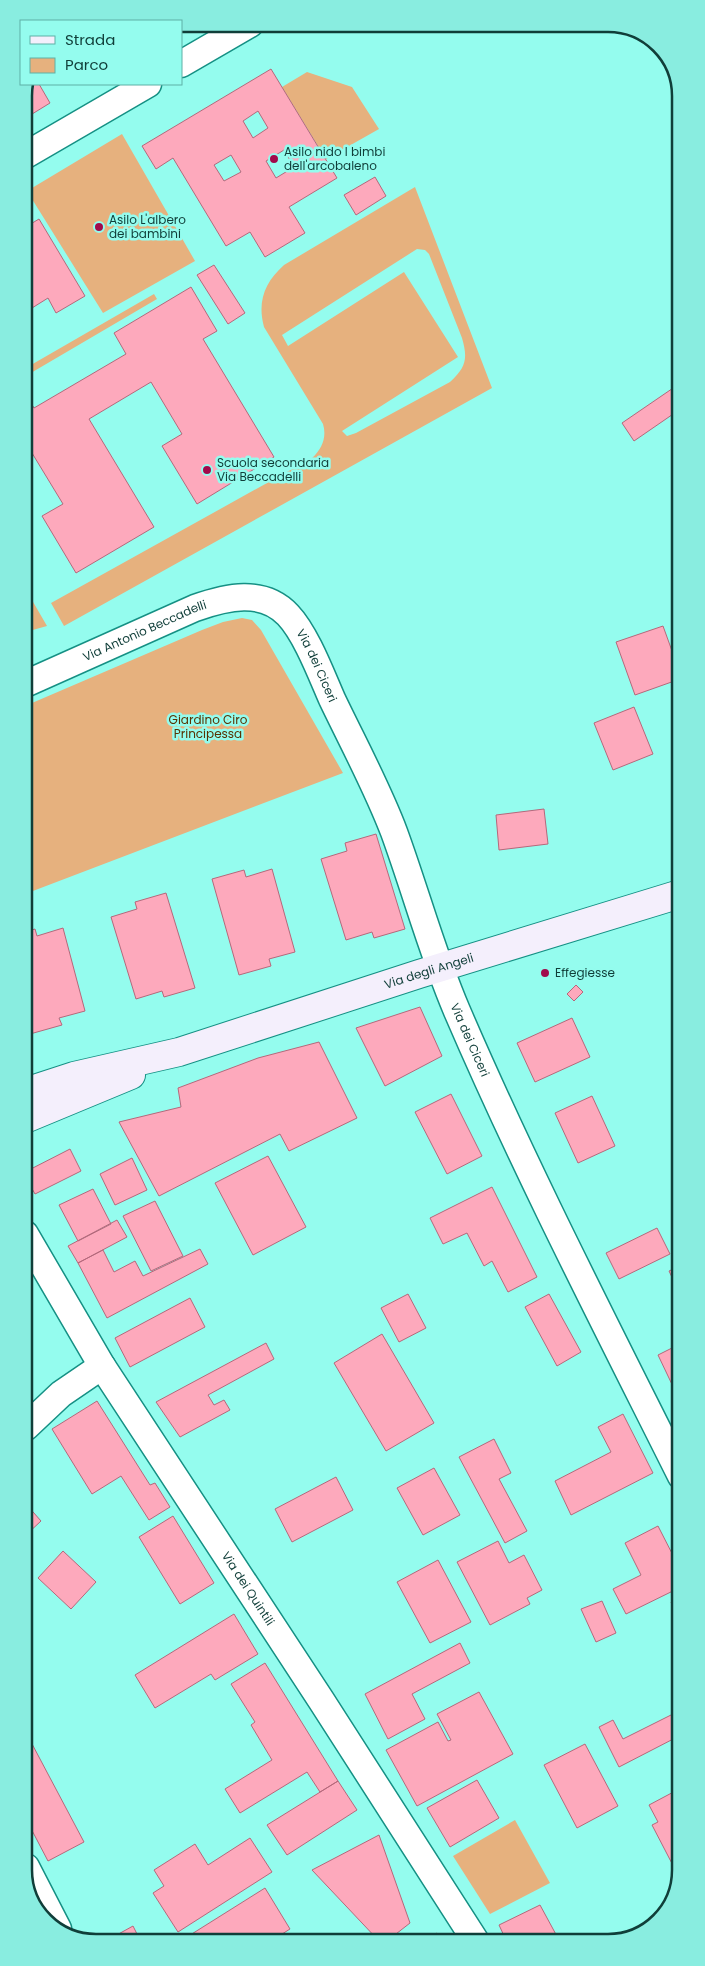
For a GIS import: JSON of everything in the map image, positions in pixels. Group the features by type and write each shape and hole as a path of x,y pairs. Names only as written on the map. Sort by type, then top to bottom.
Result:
{"street":[{"path":"182,63 236,32"},
{"path":"33,151 146,85"},
{"name":"Via Antonio Beccadelli","path":"33,681 211,602 246,597 271,602"},
{"name":"Via dei Ciceri","path":"271,602 290,617 302,636 373,784 393,828 456,1011 537,1186 672,1458"},
{"name":"Via degli Angeli","path":"32,1090 74,1076 180,1052 440,968 672,896"},
{"name":"Via degli Angeli","path":"32,1117 123,1079 180,1052"},
{"name":"Via dei Quintili","path":"32,1247 102,1366 332,1717 471,1934"},
{"path":"32,1421 61,1394 102,1366"},
{"path":"34,1883 50,1914"}],"green space":[{"path":"307,72 352,87 379,129 326,159 282,87"},
{"name":"Asilo L'albero dei bambini","path":"122,134 195,261 103,313 33,201 33,187"},
{"path":"415,187 492,388 64,626 51,603 312,458 318,451 324,438 323,424 264,327 262,318 262,300 267,285 284,265","holes":["417,249 425,250 429,254 462,338 465,352 462,367 450,382 356,433 347,436 342,431 458,357 404,272 288,346 282,335"]},
{"path":"154,294 157,299 33,372 33,364"},
{"path":"33,601 47,626 33,630"},
{"name":"Giardino Ciro Principessa","path":"242,618 252,620 261,630 343,773 33,891 33,703 223,622"},
{"path":"515,1820 550,1883 490,1914 453,1856"}],"building":[{"path":"271,69 337,178 289,207 305,233 265,257 250,232 226,246 173,158 156,169 142,146","holes":["258,111 268,128 253,138 243,121","284,150 294,167 276,178 266,161","231,155 241,172 224,181 214,165"]},
{"path":"34,85 40,85 50,103 33,113"},
{"path":"375,177 386,196 356,215 344,195"},
{"path":"39,219 85,296 56,313 48,298 33,307 33,223"},
{"path":"214,265 245,313 228,324 197,275"},
{"path":"191,287 217,331 203,339 274,457 197,504 162,446 182,434 151,382 89,419 154,527 76,573 42,516 63,504 33,454 33,406 34,408 126,354 114,333"},
{"path":"672,389 672,415 634,441 622,423"},
{"path":"663,626 672,651 672,682 635,695 616,642"},
{"path":"634,707 653,754 613,770 594,723"},
{"path":"544,809 548,844 499,850 496,815"},
{"path":"376,834 405,929 374,938 372,932 346,940 321,859 347,851 345,843"},
{"path":"272,869 295,952 269,959 271,966 239,975 212,879 244,870 246,877"},
{"path":"166,893 195,988 164,997 162,991 136,999 111,917 137,909 135,902"},
{"path":"63,928 85,1011 59,1018 62,1025 32,1033 33,930 35,929 37,936"},
{"path":"576,985 583,992 574,1001 567,994"},
{"path":"420,1007 442,1056 385,1086 356,1028"},
{"path":"572,1018 590,1057 535,1082 517,1043"},
{"path":"319,1042 357,1118 289,1151 280,1134 159,1196 119,1122 181,1107 178,1088 258,1058"},
{"path":"451,1094 482,1156 447,1174 415,1112"},
{"path":"592,1096 615,1146 578,1163 555,1113"},
{"path":"70,1149 81,1171 35,1194 32,1189 32,1168"},
{"path":"268,1156 306,1227 253,1255 215,1183"},
{"path":"132,1158 147,1190 115,1205 100,1174"},
{"path":"492,1187 537,1277 508,1292 492,1261 484,1266 467,1233 443,1244 430,1218"},
{"path":"93,1189 111,1224 78,1241 59,1205"},
{"path":"155,1201 183,1256 151,1271 123,1216"},
{"path":"117,1220 127,1237 78,1263 68,1246"},
{"path":"657,1228 670,1254 619,1279 606,1253"},
{"path":"200,1249 208,1264 107,1318 78,1263 103,1250 114,1272 135,1261 143,1276"},
{"path":"408,1294 426,1328 399,1342 381,1308"},
{"path":"549,1294 581,1352 557,1366 525,1307"},
{"path":"190,1298 205,1327 130,1367 115,1338"},
{"path":"382,1334 434,1423 386,1451 334,1363"},
{"path":"266,1343 274,1359 208,1395 214,1405 224,1400 230,1410 180,1437 156,1402"},
{"path":"672,1348 672,1384 658,1355"},
{"path":"97,1401 150,1485 155,1483 170,1507 149,1520 121,1476 92,1494 52,1429"},
{"path":"623,1414 653,1473 571,1515 555,1481 611,1452 598,1427"},
{"path":"494,1439 511,1473 499,1479 527,1531 505,1543 459,1457"},
{"path":"434,1468 460,1515 423,1535 397,1488"},
{"path":"336,1477 353,1510 292,1542 275,1509"},
{"path":"32,1511 41,1521 32,1529"},
{"path":"173,1516 214,1583 180,1604 139,1537"},
{"path":"658,1526 672,1553 672,1591 626,1614 613,1589 641,1575 625,1543"},
{"path":"498,1541 509,1563 524,1555 542,1590 527,1598 530,1604 490,1625 457,1562"},
{"path":"63,1551 96,1582 71,1609 38,1578"},
{"path":"438,1560 471,1622 430,1643 397,1582"},
{"path":"602,1601 616,1633 596,1642 581,1609"},
{"path":"234,1614 258,1654 215,1680 211,1674 155,1708 135,1675"},
{"path":"460,1643 470,1663 412,1694 425,1719 388,1739 365,1694"},
{"path":"265,1663 338,1781 320,1792 307,1772 240,1813 225,1789 272,1760 251,1725 255,1722 231,1684"},
{"path":"479,1692 513,1754 417,1806 386,1750 438,1722 448,1741 451,1740 437,1714"},
{"path":"672,1714 672,1740 619,1767 599,1727 613,1720 623,1739"},
{"path":"32,1744 84,1842 48,1861 32,1830"},
{"path":"585,1744 618,1806 577,1828 544,1765"},
{"path":"477,1780 499,1818 450,1847 427,1808"},
{"path":"338,1781 357,1810 287,1855 267,1825"},
{"path":"672,1793 672,1864 652,1825 658,1822 649,1805"},
{"path":"379,1835 410,1923 396,1934 372,1934 312,1870"},
{"path":"250,1838 272,1872 178,1932 153,1893 164,1886 154,1870 195,1844 208,1865"},
{"path":"265,1888 290,1929 283,1933 193,1933"},
{"path":"540,1905 556,1934 503,1934 499,1925"},
{"path":"133,1926 137,1933 120,1933"}],"place":[{"name":"Asilo nido I bimbi dell'arcobaleno","path":"274,159"},
{"name":"Asilo L'albero dei bambini","path":"99,227"},
{"name":"Scuola secondaria Via Beccadelli","path":"207,470"},
{"name":"Effegiesse","path":"545,973"}]}
